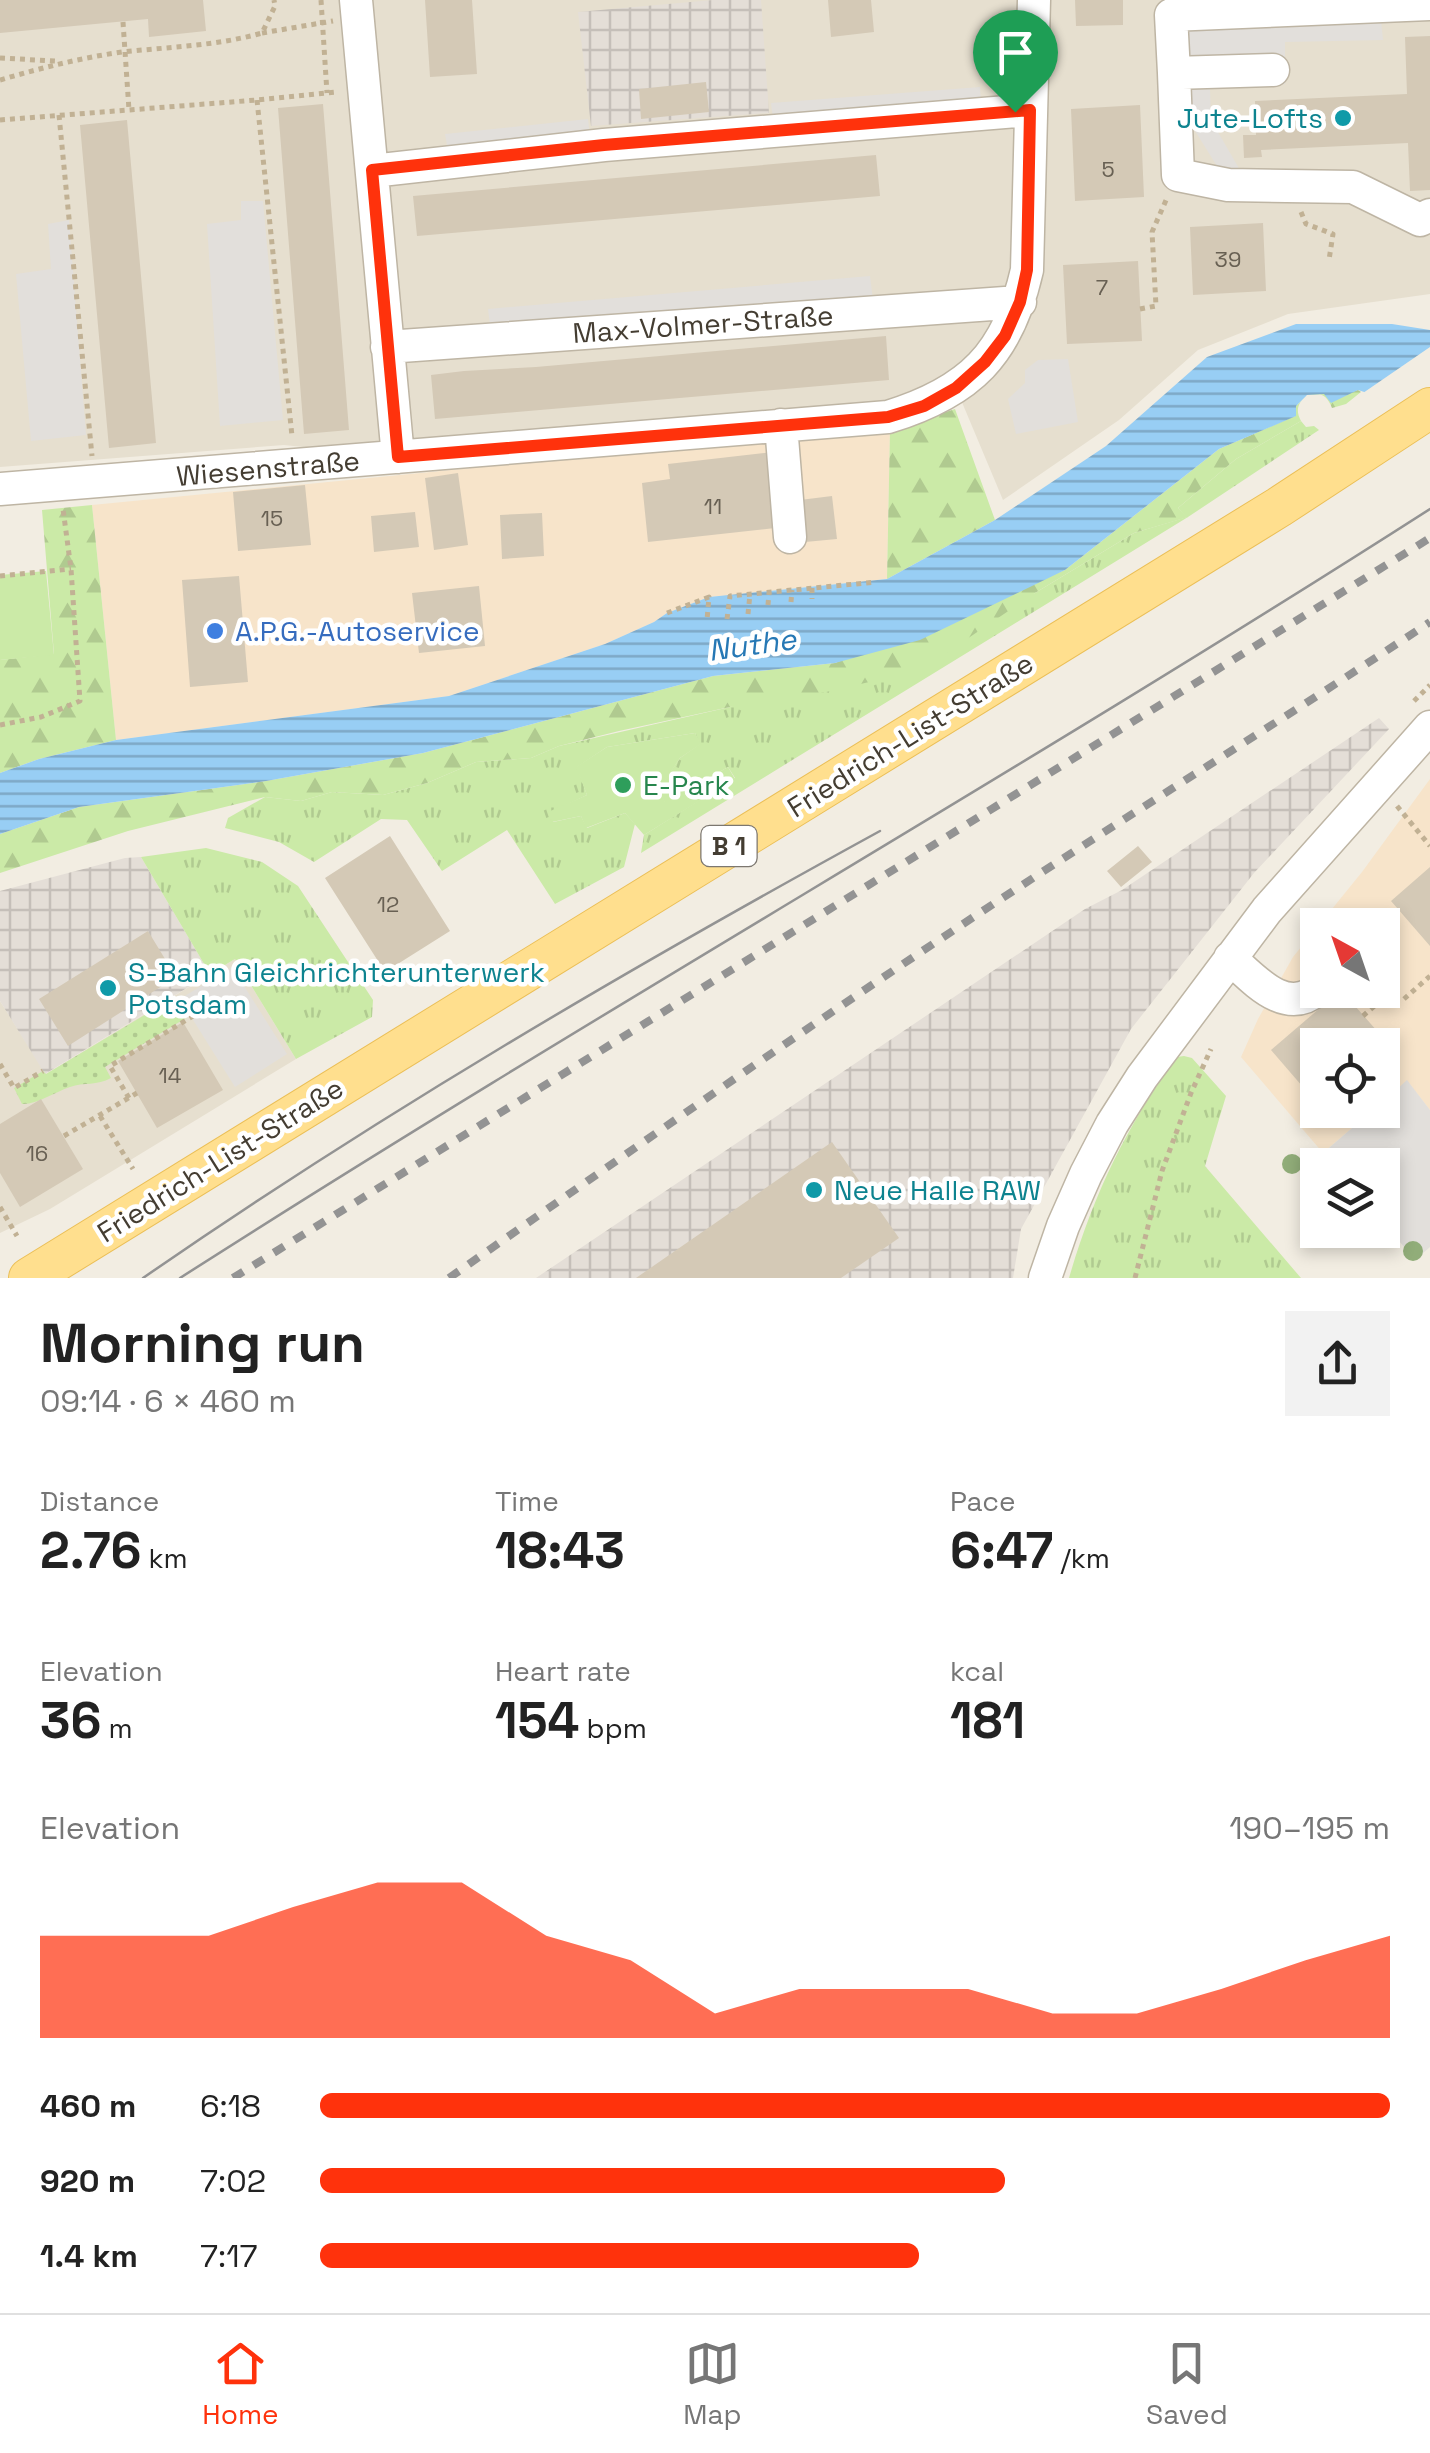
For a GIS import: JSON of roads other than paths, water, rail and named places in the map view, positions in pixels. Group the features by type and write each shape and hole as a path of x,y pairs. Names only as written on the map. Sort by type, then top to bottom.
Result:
{"main road":[{"name":"Friedrich-List-Straße","path":"29,1278 1280,508 1426,410"}],"street":[{"name":"Wiesenstraße","path":"0,489 888,417 924,406 956,388 985,362 1005,336 1020,302 1027,270 1034,0"},
{"path":"1430,4 1170,8 1178,175 1228,185 1353,188 1420,220 1430,215"},
{"path":"357,9 398,457"},
{"path":"1174,74 1273,70"},
{"path":"372,170 604,145 1030,110"},
{"name":"Max-Volmer-Straße","path":"387,347 1020,302"},
{"path":"782,426 790,537"},
{"path":"1045,1278 1086,1174 1142,1077 1266,910 1430,727"},
{"path":"1230,958 1276,996 1300,999"}],"water":[{"name":"Nuthe","path":"1296,324 1392,324 1430,330 1430,413 1358,390 1331,403 1324,394 1307,395 1296,406 1296,416 1219,449 1065,570 920,640 835,663 713,676 423,753 266,781 79,807 0,834 0,773 39,759 116,740 449,696 605,644 709,597 887,579 995,520 1106,446 1207,357"}],"tram line":[{"path":"180,1278 1430,509"},
{"path":"143,1278 323,1158 506,1045 880,831"}],"railway":[{"path":"233,1278 1430,538"},
{"path":"449,1278 896,969 1430,622"}],"place":[{"name":"Jute-Lofts","path":"1343,118"},
{"name":"A.P.G.-Autoservice","path":"215,631"},
{"name":"E-Park","path":"623,785"},
{"name":"S-Bahn Gleichrichterunterwerk Potsdam","path":"108,988"},
{"name":"Neue Halle RAW","path":"814,1190"}]}
